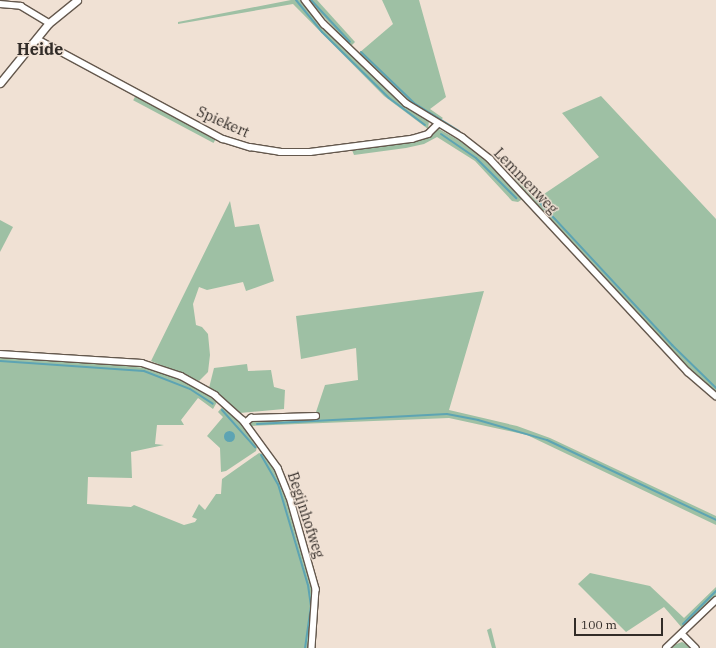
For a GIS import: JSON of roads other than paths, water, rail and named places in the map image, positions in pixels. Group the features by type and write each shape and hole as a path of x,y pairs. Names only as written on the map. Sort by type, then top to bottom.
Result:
{"street":[{"path":"0,83 49,23 77,0"},
{"name":"Lemmenweg","path":"305,0 324,24 406,103 438,124 462,137 490,159 688,372 716,396"},
{"path":"0,4 21,6 49,23"},
{"name":"Spiekert","path":"37,39 223,139 250,148 280,152 310,152 422,137 438,124"},
{"name":"Begijnhofweg","path":"0,354 142,363 181,376 215,395 245,423 278,468 290,497 310,564 316,589 312,648"},
{"path":"245,423 251,418 316,416"},
{"path":"666,648 683,634 716,600"},
{"path":"683,634 696,648"}],"water":[{"path":"227,431 231,431 233,432 233,440 227,441 224,438 224,434"}],"waterway":[{"path":"296,0 322,32 389,98 425,125"},
{"path":"311,0 350,42"},
{"path":"361,52 414,103 459,131"},
{"path":"441,134 476,158 516,198"},
{"path":"528,190 672,345 716,388"},
{"path":"0,361 144,371 190,389 213,404"},
{"path":"222,410 255,447"},
{"path":"257,424 447,414 478,420 547,440 716,520"},
{"path":"261,455 278,484 308,585 311,606 305,648"},
{"path":"683,624 716,591"}],"district":[{"name":"Heide","path":"40,49"}]}
